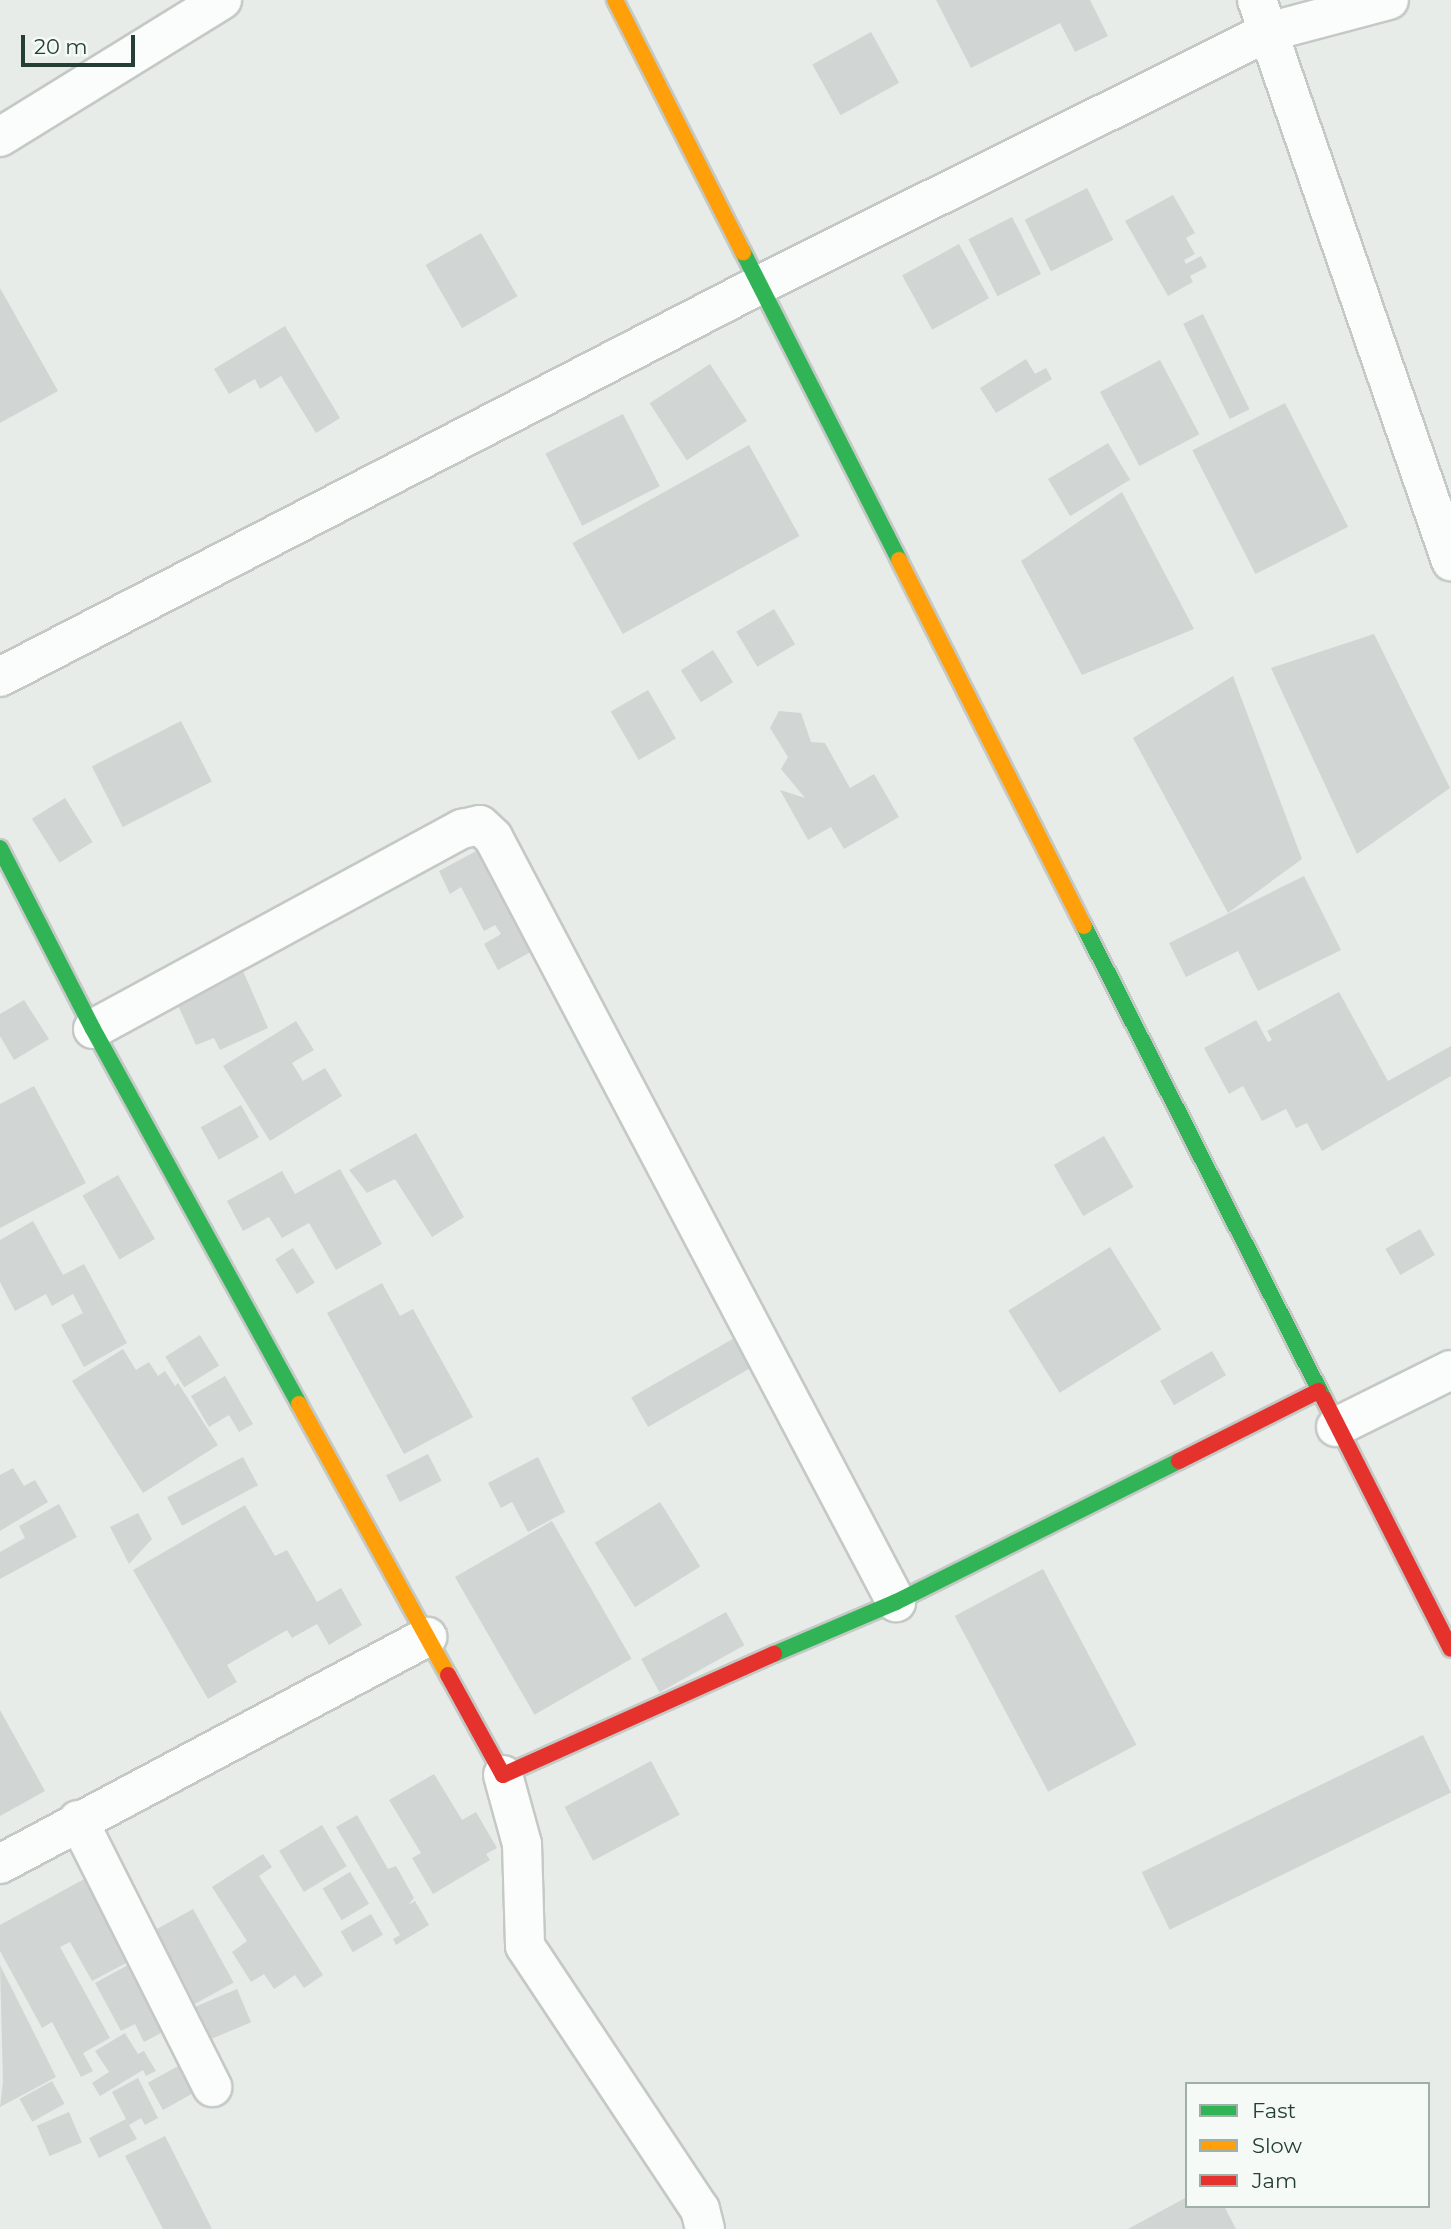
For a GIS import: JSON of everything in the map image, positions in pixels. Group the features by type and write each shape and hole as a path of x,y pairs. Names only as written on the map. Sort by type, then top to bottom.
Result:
{"street":[{"path":"0,137 222,0"},
{"path":"615,0 761,284 1336,1427 1451,1649"},
{"path":"0,677 761,284 1262,16 1389,0"},
{"path":"1262,16 1451,561"},
{"path":"93,1029 463,829 480,825 494,837 896,1602"},
{"path":"0,848 93,1029 503,1775 522,1844 525,1946 701,2209 705,2229"},
{"path":"1336,1427 1451,1370"},
{"path":"503,1775 658,1703 896,1602 1318,1391"},
{"path":"0,1864 78,1820 426,1637"},
{"path":"78,1820 212,2087"}],"building":[{"path":"936,0 1090,0 1108,36 1075,52 1060,23 971,68"},
{"path":"871,32 899,83 841,115 812,64"},
{"path":"1087,188 1113,240 1051,271 1025,220"},
{"path":"1173,195 1195,233 1186,238 1195,254 1184,260 1186,264 1201,256 1207,267 1190,276 1193,282 1168,296 1125,221"},
{"path":"1012,217 1041,274 997,296 968,239"},
{"path":"481,233 518,296 462,328 426,265"},
{"path":"959,244 989,298 932,330 902,276"},
{"path":"0,288 58,391 0,423"},
{"path":"1203,314 1249,409 1230,419 1183,324"},
{"path":"285,326 340,418 316,433 281,376 260,389 255,379 229,394 214,369"},
{"path":"1026,359 1035,374 1046,368 1052,379 996,413 980,388"},
{"path":"1160,360 1199,434 1139,466 1100,392"},
{"path":"710,364 747,421 687,460 650,403"},
{"path":"1285,403 1348,527 1255,574 1192,450"},
{"path":"623,414 660,486 582,526 545,453"},
{"path":"1108,443 1130,480 1070,516 1048,479"},
{"path":"749,445 799,536 623,634 572,543"},
{"path":"1122,492 1194,629 1082,675 1021,561"},
{"path":"774,609 795,644 757,667 736,632"},
{"path":"1374,634 1450,788 1357,854 1271,668"},
{"path":"713,650 733,682 701,702 681,670"},
{"path":"1233,676 1302,859 1228,913 1133,738"},
{"path":"648,690 676,738 639,760 611,712"},
{"path":"779,711 801,713 811,742 825,743 850,788 874,774 899,817 844,849 831,827 808,840 780,790 805,798 781,769 788,757 770,728"},
{"path":"181,721 212,782 123,827 92,766"},
{"path":"65,798 93,842 59,863 32,819"},
{"path":"480,849 534,950 498,970 484,944 501,934 495,925 484,931 461,887 450,894 439,871"},
{"path":"1304,876 1341,950 1258,991 1238,951 1186,977 1169,943"},
{"path":"243,971 268,1028 220,1050 214,1038 196,1045 176,1001"},
{"path":"1339,992 1388,1081 1451,1046 1451,1076 1322,1151 1307,1123 1296,1128 1286,1109 1262,1121 1243,1086 1229,1094 1204,1048 1256,1020 1268,1042 1272,1040 1267,1031"},
{"path":"24,1000 49,1039 14,1060 0,1036 0,1014"},
{"path":"296,1021 314,1050 292,1063 303,1081 325,1068 342,1096 270,1141 223,1066"},
{"path":"34,1086 86,1183 0,1228 0,1104"},
{"path":"241,1105 259,1137 219,1160 201,1127"},
{"path":"416,1133 464,1217 432,1237 395,1179 367,1193 349,1170"},
{"path":"1104,1136 1134,1187 1083,1216 1054,1165"},
{"path":"340,1169 382,1244 336,1270 309,1223 282,1238 269,1217 243,1231 227,1201 282,1171 295,1194"},
{"path":"118,1175 155,1239 119,1260 82,1196"},
{"path":"33,1221 63,1275 84,1264 127,1343 84,1367 61,1325 83,1313 73,1294 52,1306 46,1294 15,1311 0,1282 0,1240"},
{"path":"1420,1229 1435,1255 1400,1275 1385,1249"},
{"path":"1110,1247 1161,1329 1060,1393 1008,1311"},
{"path":"293,1248 315,1283 297,1294 275,1259"},
{"path":"382,1283 400,1316 413,1309 473,1417 404,1454 327,1313"},
{"path":"200,1335 219,1366 184,1387 165,1357"},
{"path":"736,1337 753,1366 648,1427 631,1398"},
{"path":"123,1349 136,1370 149,1362 158,1376 165,1371 175,1386 178,1383 218,1445 143,1493 72,1381"},
{"path":"1212,1351 1226,1375 1174,1405 1160,1381"},
{"path":"225,1376 253,1424 239,1432 229,1415 209,1427 191,1396"},
{"path":"428,1454 442,1481 400,1502 386,1475"},
{"path":"243,1457 258,1485 182,1526 167,1497"},
{"path":"538,1457 565,1512 528,1532 512,1502 501,1508 488,1483"},
{"path":"13,1468 24,1486 35,1480 48,1502 0,1531 0,1475"},
{"path":"660,1502 700,1566 635,1607 595,1543"},
{"path":"59,1504 77,1537 0,1579 0,1552 25,1538 19,1526"},
{"path":"245,1505 275,1556 287,1550 317,1602 341,1588 362,1625 329,1645 317,1624 292,1638 287,1630 227,1665 237,1682 208,1699 133,1570"},
{"path":"138,1513 152,1539 129,1564 110,1527"},
{"path":"552,1521 632,1659 535,1715 455,1577"},
{"path":"1043,1569 1136,1745 1048,1792 955,1616"},
{"path":"726,1612 744,1645 660,1692 641,1659"},
{"path":"0,1710 45,1791 0,1816"},
{"path":"1423,1735 1451,1793 1170,1930 1142,1872"},
{"path":"651,1761 680,1815 593,1861 564,1807"},
{"path":"434,1774 462,1820 476,1812 497,1848 486,1854 490,1860 433,1894 412,1858 421,1853 389,1800"},
{"path":"357,1815 388,1869 396,1866 414,1898 408,1905 415,1901 429,1925 396,1945 393,1939 400,1935 336,1827"},
{"path":"322,1825 347,1866 304,1892 279,1851"},
{"path":"263,1854 272,1867 259,1876 323,1975 304,1988 295,1975 274,1989 264,1974 251,1982 232,1952 247,1941 212,1887"},
{"path":"97,1872 143,1954 92,1981 70,1942 60,1947 110,2038 83,2053 93,2071 81,2077 52,2022 42,2028 0,1951 0,1925"},
{"path":"350,1872 369,1904 342,1920 323,1888"},
{"path":"193,1909 234,1982 185,2010 144,1936"},
{"path":"371,1914 383,1935 353,1952 341,1932"},
{"path":"139,1959 174,2026 144,2042 135,2024 121,2031 95,1983"},
{"path":"0,1965 56,2077 0,2107 3,2082"},
{"path":"237,1989 251,2022 209,2040 195,2007"},
{"path":"125,2033 138,2054 144,2051 156,2071 146,2076 143,2070 100,2096 92,2083 109,2072 95,2051"},
{"path":"189,2060 204,2087 163,2110 148,2083"},
{"path":"138,2078 158,2118 145,2125 141,2118 129,2125 137,2139 99,2158 89,2138 126,2119 112,2092"},
{"path":"52,2081 65,2104 32,2122 20,2099"},
{"path":"69,2112 82,2142 50,2156 37,2126"},
{"path":"165,2136 212,2229 163,2229 125,2156"},
{"path":"1185,2198 1185,2208 1225,2208 1236,2229 1128,2229"}],"traffic: fast":[{"path":"743,252 899,560"},
{"path":"0,848 93,1029 299,1404"},
{"path":"1084,926 1324,1399"},
{"path":"774,1654 896,1602 1179,1461"}],"traffic: slow":[{"path":"615,0 743,252"},
{"path":"899,560 1084,926"},
{"path":"299,1404 448,1675"}],"traffic: jam":[{"path":"1179,1461 1318,1391"},
{"path":"1324,1399 1451,1649"},
{"path":"448,1675 503,1775 774,1654"}]}
